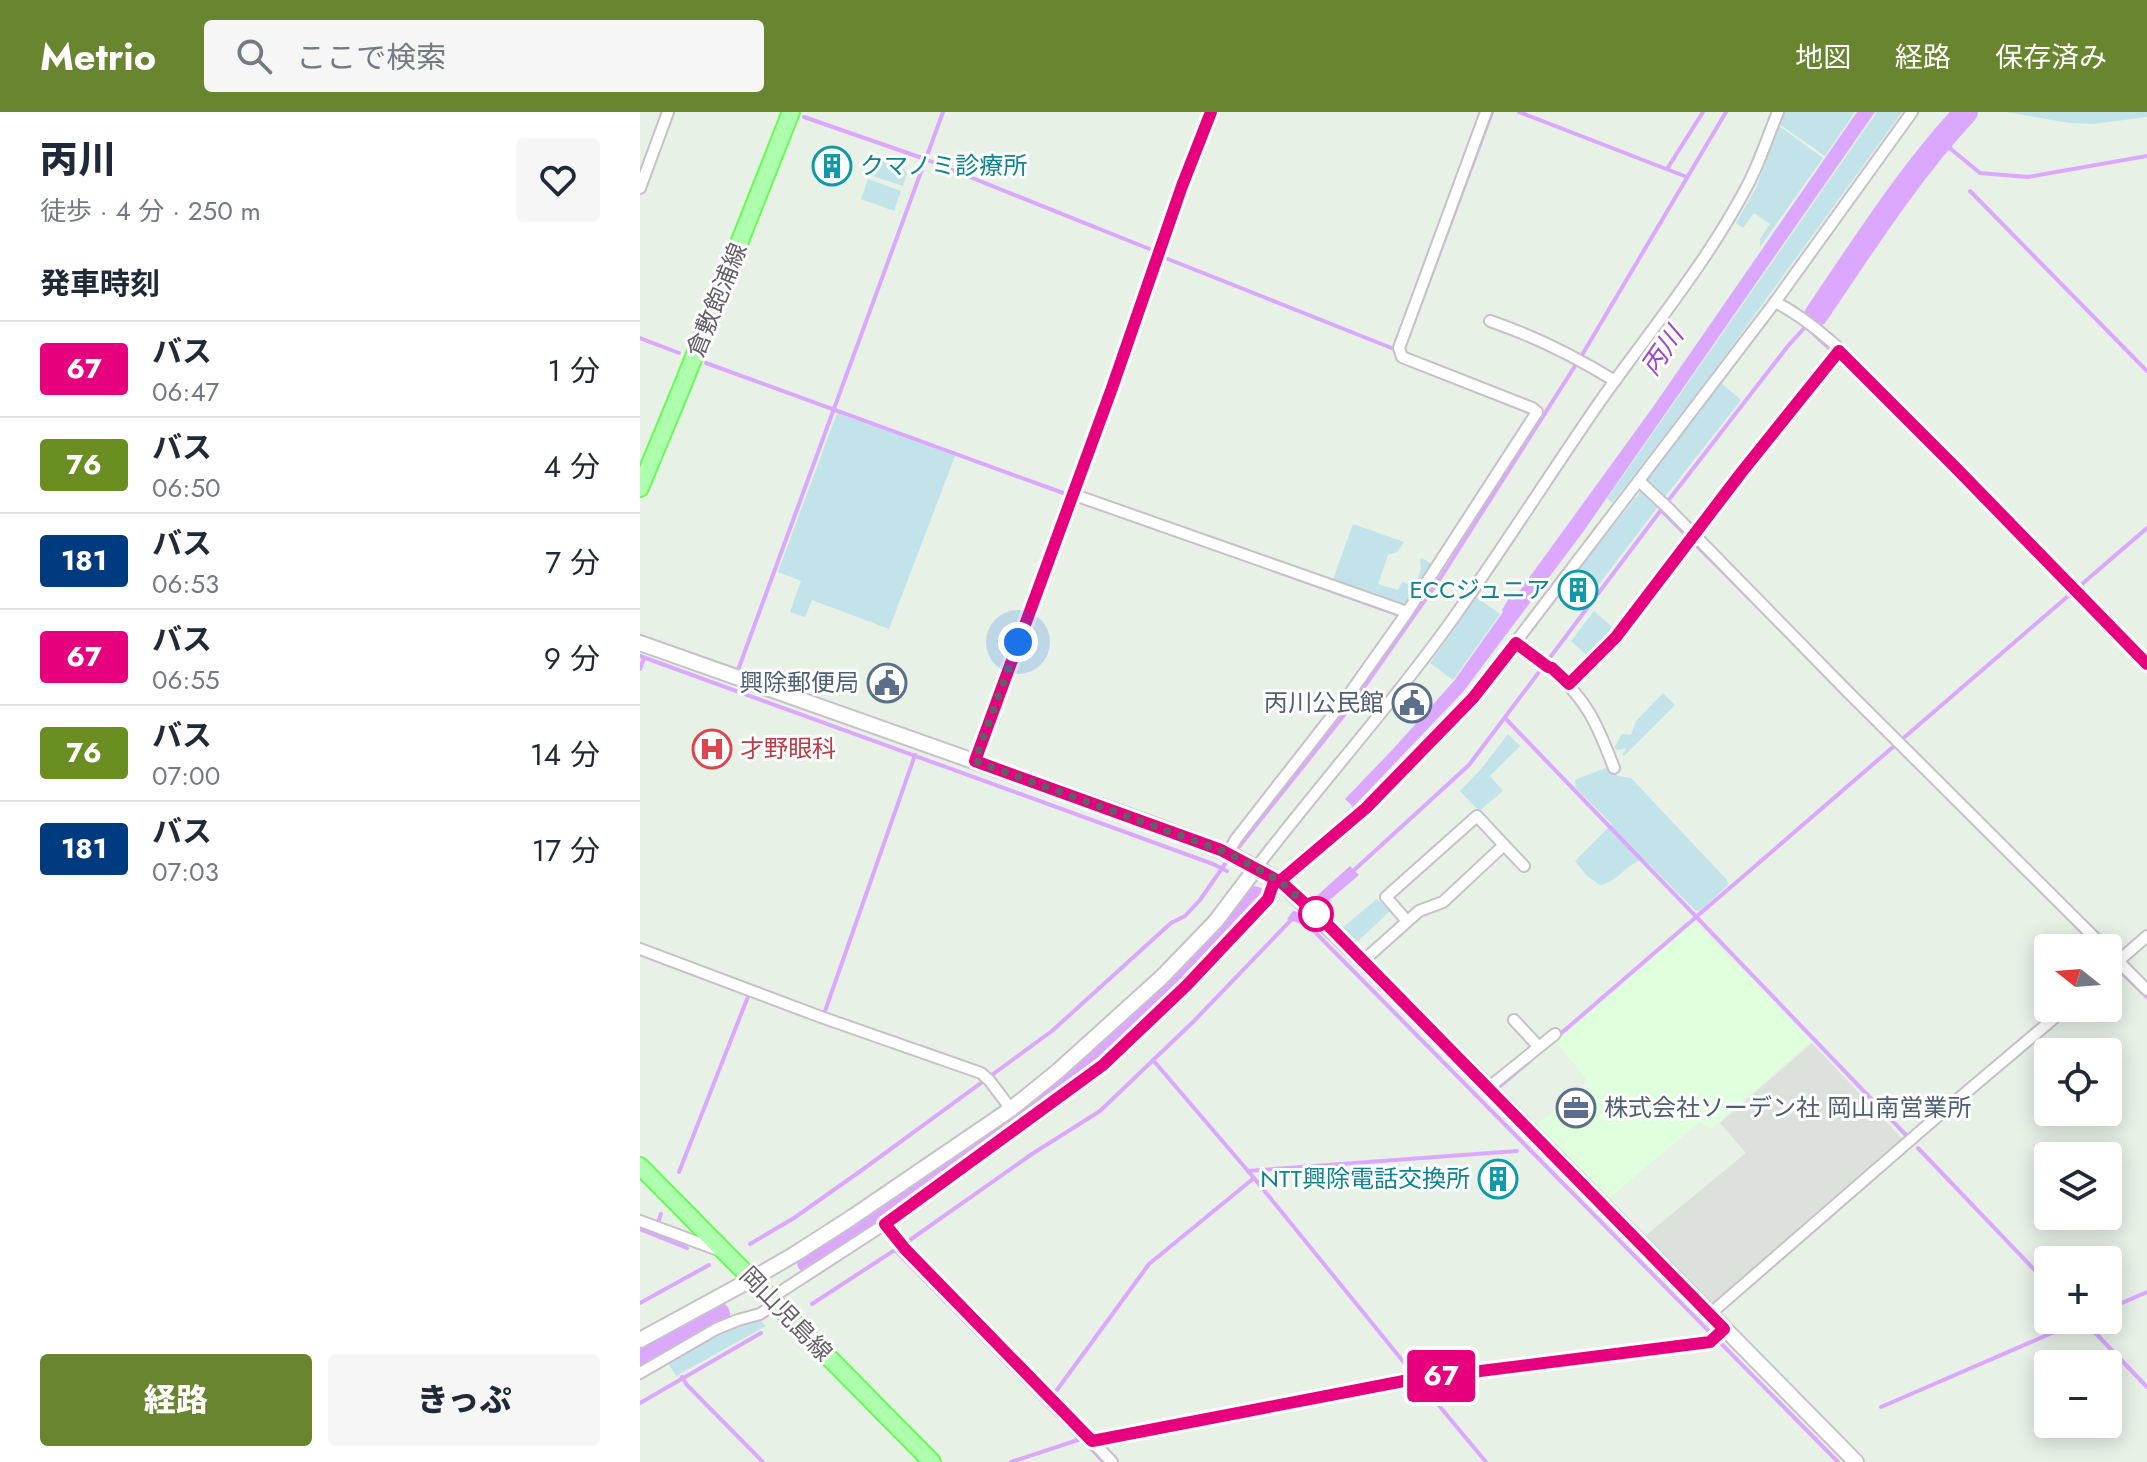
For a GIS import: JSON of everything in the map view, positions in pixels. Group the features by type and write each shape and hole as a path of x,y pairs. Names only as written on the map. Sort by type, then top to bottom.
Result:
{"main road":[{"name":"倉敷飽浦線","path":"640,488 791,112"},
{"name":"岡山児島線","path":"640,1166 932,1462"}],"street":[{"path":"640,188 668,112"},
{"path":"975,761 1075,495 1182,186 1211,112"},
{"path":"1228,853 1342,705 1405,615 1537,412 1402,357 1400,351 1486,112"},
{"path":"640,1340 752,1279 851,1218 1011,1109 1058,1071 1172,967 1222,914 1408,679 1667,310 1736,206 1764,150 1778,112"},
{"path":"640,1373 716,1329 760,1314 773,1301 885,1224 1103,1065 1187,985 1257,911 1278,880 1366,808 1473,698 1775,302 1912,112"},
{"path":"1775,302 1808,322 2147,664"},
{"path":"1490,321 1579,359 1615,381"},
{"path":"1569,684 1616,637 1837,353"},
{"path":"1639,481 1665,505 1691,538 2092,934"},
{"path":"1075,495 1405,615"},
{"path":"1516,643 1569,684 1593,715 1614,768"},
{"path":"641,645 1228,853 1278,880 1363,961 1710,1314 1719,1334 1856,1462"},
{"path":"1407,921 1386,897 1477,816 1524,866"},
{"path":"1363,961 1419,911 1443,902 1504,845"},
{"path":"2122,958 2147,936"},
{"path":"640,949 981,1073 1011,1109"},
{"path":"2122,965 2147,990"},
{"path":"1514,1020 1538,1046"},
{"path":"1710,1314 2049,1022"},
{"path":"1488,1088 1555,1034"},
{"path":"640,1221 726,1252"},
{"path":"885,1224 902,1246 1112,1462"},
{"path":"1092,1441 1409,1380 1710,1342 1719,1334"}],"shaded area":[{"path":"1784,112 1855,112 1825,156 1779,124"},
{"path":"1857,112 1875,112 1583,532 1463,692 1353,807 1345,799 1454,681 1503,612 1509,598 1513,600 1653,407"},
{"path":"1877,112 1902,112 1716,368 1612,503 1607,499"},
{"path":"2006,112 2147,112 2147,117 2093,124"},
{"path":"1779,126 1823,158 1760,247 1760,239 1770,224 1754,213 1743,228 1736,223 1756,188"},
{"path":"876,158 902,165 907,174 903,186 869,175"},
{"path":"868,179 901,191 894,211 861,199"},
{"path":"1720,382 1741,400 1664,498 1648,483 1648,479"},
{"path":"837,413 955,456 889,629 812,600 805,617 790,612 801,581 778,572"},
{"path":"1642,490 1660,504 1596,588 1577,572"},
{"path":"1353,524 1404,542 1397,552 1388,555 1378,584 1398,590 1402,582 1415,586 1421,569 1420,560 1422,558 1433,565 1406,609 1332,582"},
{"path":"1473,595 1500,614 1453,680 1430,663 1455,628 1456,620"},
{"path":"1594,611 1617,631 1591,659 1571,641"},
{"path":"1663,693 1675,705 1624,756 1625,748 1614,748 1622,734 1631,735 1636,721"},
{"path":"1508,734 1520,746 1490,776 1503,791 1479,811 1460,791"},
{"path":"1608,767 1618,776 1631,778 1727,880 1728,885 1700,911 1695,910 1645,860 1600,885 1587,876 1575,861 1612,824 1576,788 1575,780"},
{"path":"1350,866 1359,875 1324,905 1318,901 1304,916 1313,926 1310,930 1287,919 1293,911 1299,912"},
{"path":"1377,899 1390,911 1356,943 1342,928"},
{"path":"1695,922 1811,1041 1711,1129 1700,1122 1608,1199 1536,1126 1589,1082 1556,1042"},
{"path":"1812,1043 1903,1140 1711,1305 1645,1236 1746,1153 1720,1123"},
{"path":"760,1320 766,1326 676,1376 667,1361 737,1324"}],"waterway":[{"path":"738,670 943,112"},
{"path":"1413,324 1492,112"},
{"path":"1519,112 1687,177"},
{"path":"1667,169 1703,112"},
{"path":"1238,848 1348,710 1441,577 1582,355 1726,112"},
{"path":"1816,315 1906,185 1966,112"},
{"path":"804,117 925,159 1152,250"},
{"path":"1940,140 1980,173 2028,177 2147,156"},
{"path":"1197,162 1163,257 1399,351"},
{"path":"1970,191 2147,371"},
{"path":"1352,872 1469,765 1661,510 1788,346 1816,315"},
{"path":"1806,327 2147,671"},
{"path":"640,338 679,353"},
{"path":"1426,361 1530,402"},
{"path":"706,363 1066,494"},
{"path":"1661,510 1781,630"},
{"path":"1558,1036 2147,528"},
{"path":"1271,569 1402,616"},
{"path":"640,656 1227,871"},
{"path":"640,669 644,658"},
{"path":"1505,718 1906,1135"},
{"path":"824,1014 915,755"},
{"path":"750,1244 794,1218 1052,1031 1171,923 1185,916 1225,864"},
{"name":"丙川","path":"809,1262 1033,1109 1161,998 1254,898"},
{"path":"812,1304 1100,1111 1193,1022 1294,917"},
{"path":"1309,926 1838,1462"},
{"path":"2122,973 2147,997"},
{"path":"679,1172 749,994"},
{"path":"919,1046 975,1066"},
{"path":"1153,1060 1254,1178 1415,1376"},
{"path":"1499,1087 1531,1060"},
{"path":"1918,1148 2034,1269"},
{"path":"1248,1171 1517,1151"},
{"path":"1054,1394 1149,1264 1254,1178"},
{"path":"657,1225 661,1214"},
{"path":"640,1229 687,1248"},
{"path":"895,1250 1080,1439"},
{"path":"640,1303 709,1265"},
{"path":"2122,1303 2147,1292"},
{"name":"丙川","path":"640,1357 718,1314"},
{"path":"640,1403 761,1333"},
{"path":"1881,1407 2050,1334"},
{"path":"2096,1334 2147,1387"},
{"path":"1434,1372 1697,1338"},
{"path":"682,1377 763,1462"},
{"path":"1102,1434 1390,1379"},
{"path":"1421,1384 1486,1462"},
{"path":"1081,1438 1104,1462"},
{"path":"1011,1462 1081,1439"}],"bus line":[{"name":"67","path":"1211,112 975,761 1228,853 1275,879 1273,889 1268,899 1187,985 1103,1065 885,1224 905,1249 1092,1441 1409,1380 1710,1342 1724,1329 1324,921 1280,881 1366,808 1473,698 1516,643 1569,684 1616,637 1839,351 2147,664"}],"place":[{"name":"クマノミ診療所","path":"832,166"},
{"name":"ECCジュニア","path":"1578,590"},
{"name":"興除郵便局","path":"887,683"},
{"name":"丙川公民館","path":"1412,703"},
{"name":"才野眼科","path":"712,749"},
{"name":"株式会社ソーデン社 岡山南営業所","path":"1576,1108"},
{"name":"NTT興除電話交換所","path":"1498,1179"}],"route":[{"path":"1018,642 975,761 1228,853 1280,881 1316,914"}]}
